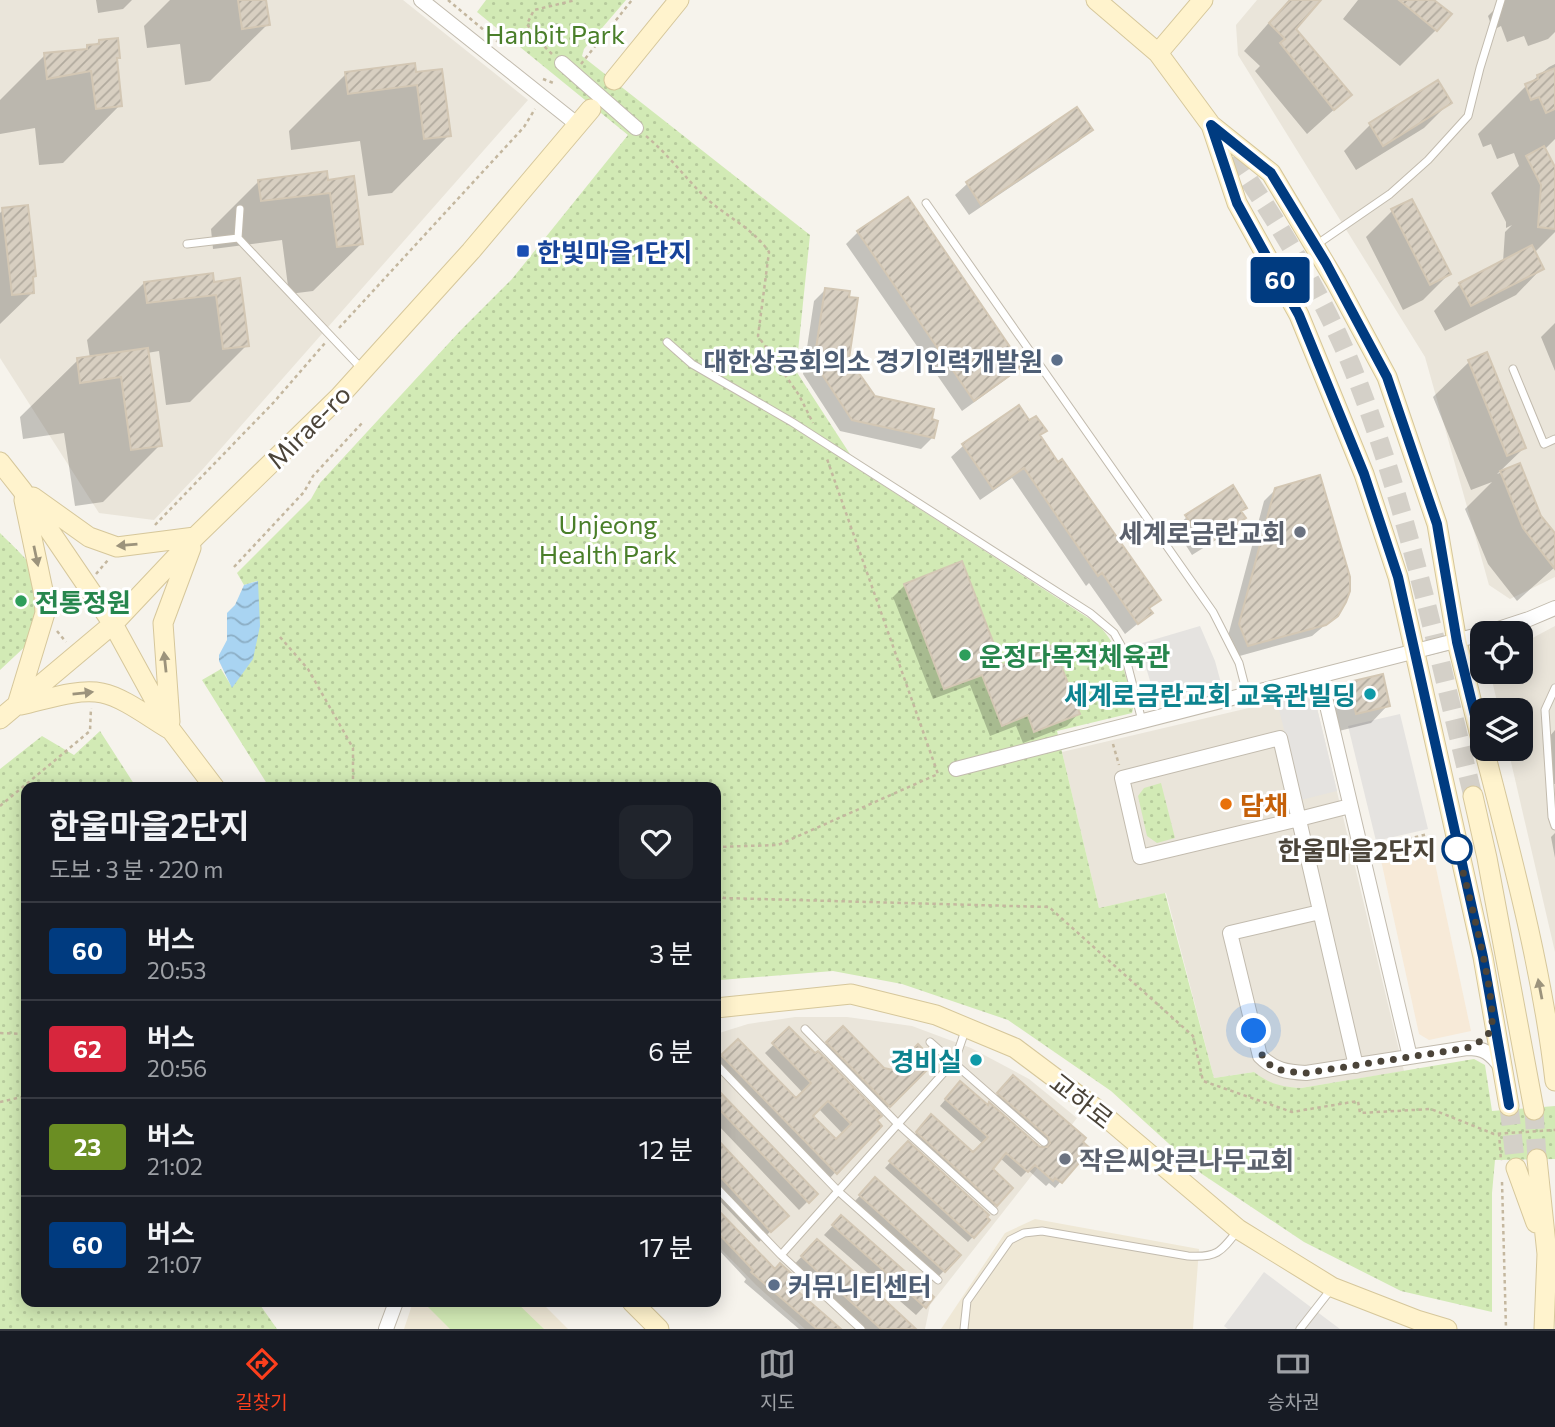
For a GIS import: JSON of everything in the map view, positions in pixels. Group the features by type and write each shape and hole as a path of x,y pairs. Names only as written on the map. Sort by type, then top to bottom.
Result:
{"street":[{"path":"421,0 578,125"},
{"path":"614,80 679,0"},
{"path":"1096,0 1157,53 1211,125 1271,173 1315,245 1387,377 1437,524 1457,642 1471,698"},
{"path":"1157,53 1203,0"},
{"path":"562,63 636,128"},
{"name":"Mirae-ro","path":"0,719 113,624 195,537 364,371 591,109"},
{"path":"1211,125 1237,203 1299,315 1364,474 1398,577 1483,957 1509,1105"},
{"path":"0,462 113,624 171,730 210,782"},
{"path":"22,490 89,537 103,543 121,546 195,537 163,623 171,730"},
{"path":"22,490 44,594 44,614 16,706 92,691 105,693 171,730"},
{"path":"1523,621 1555,608"},
{"path":"956,769 1470,638"},
{"path":"1320,676 1410,1057"},
{"path":"1350,806 1299,819 1140,857 1122,778 1280,738 1299,819 1320,912 1356,1066"},
{"path":"1487,761 1521,891 1550,1041 1555,1081"},
{"path":"1473,796 1488,858 1534,1110"},
{"path":"1320,912 1230,933 1260,1056 1269,1065 1286,1072 1306,1073 1467,1048 1482,1048 1494,1057 1504,1071"},
{"name":"교하로","path":"721,1007 851,994 936,1015 1015,1048 1094,1108 1238,1229 1332,1287 1447,1329"},
{"path":"1467,1048 1481,1042 1491,1030 1494,1015"},
{"path":"1537,1159 1547,1254"},
{"path":"1506,1167 1547,1254"},
{"path":"1544,1329 1547,1254 1555,1194"},
{"path":"386,1329 394,1307"},
{"path":"637,1307 659,1329"}],"lane":[{"path":"1315,245 1391,194 1428,160 1468,116 1501,0"},
{"path":"926,203 1213,612 1239,663 1247,694"},
{"path":"240,209 238,238 364,371"},
{"path":"187,244 238,238"},
{"path":"667,342 692,364 821,440 1098,620 1114,634 1124,651 1142,722"},
{"path":"1513,369 1544,444 1555,439"},
{"path":"1555,688 1545,710 1552,817 1555,826"},
{"path":"781,1255 952,1064 966,1028"},
{"path":"805,1029 898,1124 994,1211"},
{"path":"930,1042 1044,1142"},
{"path":"721,1069 838,1191 938,1280"},
{"path":"721,1192 781,1255 861,1329"},
{"path":"964,1329 967,1301 1010,1240 1024,1233 1042,1231 1208,1258 1221,1252 1238,1229"},
{"path":"1300,1329 1332,1287"}],"path":[{"path":"448,0 509,51"},
{"path":"562,63 538,40 527,24 534,10 576,0"},
{"path":"574,73 632,0"},
{"path":"542,78 556,84"},
{"path":"155,525 274,402 331,336 524,127 543,97 565,79"},
{"path":"636,128 661,149 709,201 761,240 769,252 759,311 758,336 799,395 821,440 938,774 778,845 721,847"},
{"path":"234,567 304,492 313,475 363,422"},
{"path":"76,656 44,614 86,585 121,546"},
{"path":"280,637 308,669 353,748 354,782"},
{"path":"31,782 90,731 92,691"},
{"path":"1110,730 1122,778"},
{"path":"0,806 21,790"},
{"path":"1361,850 1428,834"},
{"path":"721,897 1049,907 1193,1036 1203,1080 1292,1112 1358,1101 1360,1113 1431,1109 1494,1134 1555,1130"},
{"path":"0,1033 21,1034"},
{"path":"0,1102 21,1097"},
{"path":"1499,1133 1506,1167 1506,1329"}],"shaded area":[{"path":"0,0 403,0 528,100 202,470 154,520 99,513 0,358"},
{"path":"1257,0 1555,0 1555,577 1510,599 1489,585 1425,357 1238,55 1236,25"},
{"path":"1200,626 1221,683 1156,701 1139,644"},
{"path":"1555,626 1555,952 1511,761 1533,761 1533,698 1496,698 1493,684 1533,684 1533,638"},
{"path":"1304,695 1316,704 1404,1071 1301,1088 1268,1083 1254,1072 1214,1078 1166,893 1099,908 1062,752"},
{"path":"1304,695 1316,704 1337,791 1301,800 1277,701"},
{"path":"1400,714 1428,829 1376,841 1348,726"},
{"path":"1430,840 1471,1031 1429,1040 1419,1034 1379,851"},
{"path":"795,1017 847,1017 912,1026 971,1048 1029,1079 1077,1118 930,1305 925,1329 805,1329 721,1249 721,1032 748,1024"},
{"path":"1035,1219 1199,1249 1193,1329 941,1329 1005,1233"},
{"path":"1264,1272 1340,1329 1228,1329 1224,1326"},
{"path":"411,1307 546,1307 568,1329 404,1329"}],"green space":[{"name":"Unjeong Health Park","path":"486,0 626,0 584,49 582,56 810,235 796,371 861,471 1096,623 1111,641 1128,682 1134,705 1132,713 1057,731 1099,908 1165,893 1214,1078 1254,1072 1276,1084 1301,1088 1474,1059 1485,1065 1492,1111 1555,1106 1555,1159 1495,1160 1492,1193 1492,1312 1401,1291 1304,1242 1202,1174 1111,1091 1008,1020 902,984 833,971 721,980 721,782 266,782 202,680 221,669 232,687 257,581 244,585 237,573 311,499 320,483 460,331 512,279 628,135 477,12"},
{"name":"전통정원","path":"0,533 28,562 40,582 31,641 0,670"},
{"path":"100,731 133,782 21,782 21,1307 262,1307 277,1329 0,1329 0,769 42,736 74,755"},
{"path":"1161,783 1175,838 1157,843 1147,836 1138,796 1144,788"},
{"path":"428,1307 521,1307 544,1329 450,1329"}],"water":[{"path":"258,581 260,626 253,659 232,688 219,661 219,655 227,640 227,613 235,605 244,585"}],"building":[{"path":"238,0 266,0 270,25 242,29"},
{"path":"1290,0 1321,0 1296,29 1352,95 1334,110 1280,43 1285,39 1269,23"},
{"path":"1399,0 1434,0 1452,14 1437,31"},
{"path":"118,38 120,58 117,58 122,106 96,109 91,71 47,79 44,53 87,49 87,45 99,44 99,40"},
{"path":"415,63 416,72 442,69 451,136 424,139 417,85 348,94 345,72"},
{"path":"1555,68 1555,109 1546,113 1539,97 1531,100 1525,84 1538,79 1537,75"},
{"path":"1438,80 1452,103 1383,146 1369,123"},
{"path":"1077,107 1093,130 981,205 966,182"},
{"path":"1544,146 1555,167 1555,229 1538,227 1541,185 1526,156"},
{"path":"327,171 328,180 354,176 363,244 337,247 330,193 261,201 258,180"},
{"path":"908,197 1023,366 974,401 857,231"},
{"path":"1412,199 1451,274 1430,285 1391,209"},
{"path":"28,205 36,276 33,277 34,293 12,295 2,208"},
{"path":"1532,245 1544,269 1471,306 1459,283"},
{"path":"213,273 214,282 240,278 249,346 223,349 216,295 147,303 144,282"},
{"path":"825,288 850,291 849,297 858,298 849,359 875,396 934,409 932,419 938,421 934,438 852,420 814,362"},
{"path":"148,348 162,446 131,450 121,377 80,383 77,358"},
{"path":"1487,352 1526,448 1507,456 1468,360"},
{"path":"1019,405 1029,420 1036,416 1047,431 1040,435 1058,462 1062,459 1161,600 1149,608 1153,613 1138,624 1102,573 1098,576 1024,468 993,489 962,444"},
{"path":"1520,463 1541,516 1555,533 1555,569 1523,528 1500,471"},
{"name":"세계로금란교회","path":"1320,475 1350,577 1350,591 1346,602 1338,616 1326,625 1248,646 1239,624 1275,488"},
{"path":"1233,485 1247,508 1241,511 1246,518 1205,545 1185,515"},
{"name":"운정다목적체육관","path":"962,561 1002,665 1053,645 1080,714 1034,732 1028,715 1002,726 982,675 944,689 904,584"},
{"name":"세계로금란교회 교육관빌딩","path":"1383,674 1390,706 1356,714 1349,682"},
{"path":"843,1026 884,1068 893,1070 918,1044 935,1062 890,1107 826,1042"},
{"path":"789,1027 815,1053 818,1051 882,1116 877,1120 882,1126 837,1174 721,1055 738,1039 796,1098 811,1083 772,1043","holes":["828,1101 851,1124 836,1139 813,1116"]},
{"path":"1013,1075 1086,1138 1083,1142 1091,1149 1062,1183 1055,1178 1053,1181 1035,1165 1028,1172 1006,1153 993,1169 1013,1188 997,1206 916,1132 931,1114 973,1152 988,1137 945,1099 960,1081 988,1105 989,1102 1040,1147 1047,1147 1050,1143 1048,1137 997,1093"},
{"path":"721,1093 818,1194 809,1203 721,1111"},
{"path":"908,1141 989,1215 987,1217 990,1220 974,1238 889,1161"},
{"path":"721,1143 789,1216 771,1232 721,1177"},
{"path":"875,1177 961,1255 945,1272 859,1195"},
{"path":"721,1213 775,1269 780,1263 793,1275 787,1282 841,1329 817,1329 751,1272 753,1270 721,1236"},
{"path":"841,1215 934,1297 926,1308 832,1225"},
{"path":"817,1239 916,1329 881,1329 819,1273 801,1256"}],"tunnel":[{"path":"1217,133 1308,276 1352,367 1372,419 1405,525 1473,796"},
{"path":"1509,1106 1516,1168"},
{"path":"1534,1110 1537,1159"}],"bus line":[{"name":"60","path":"1470,698 1457,642 1437,524 1387,377 1326,263 1271,173 1211,125 1237,203 1299,315 1364,474 1398,577 1418,677 1483,957 1509,1105"}],"place":[{"name":"한빛마을1단지","path":"523,251"},
{"name":"대한상공회의소 경기인력개발원","path":"1057,360"},
{"name":"세계로금란교회","path":"1300,532"},
{"name":"전통정원","path":"21,601"},
{"name":"운정다목적체육관","path":"965,655"},
{"name":"세계로금란교회 교육관빌딩","path":"1370,694"},
{"name":"담채","path":"1226,804"},
{"name":"한울마을2단지","path":"1457,849"},
{"name":"경비실","path":"976,1060"},
{"name":"작은씨앗큰나무교회","path":"1065,1159"},
{"name":"커뮤니티센터","path":"774,1285"}],"route":[{"path":"1254,1031 1260,1056 1269,1065 1286,1072 1306,1073 1467,1048 1481,1042 1491,1030 1494,1015 1457,849"}],"park label":[{"name":"Hanbit Park","path":"555,33"}]}
